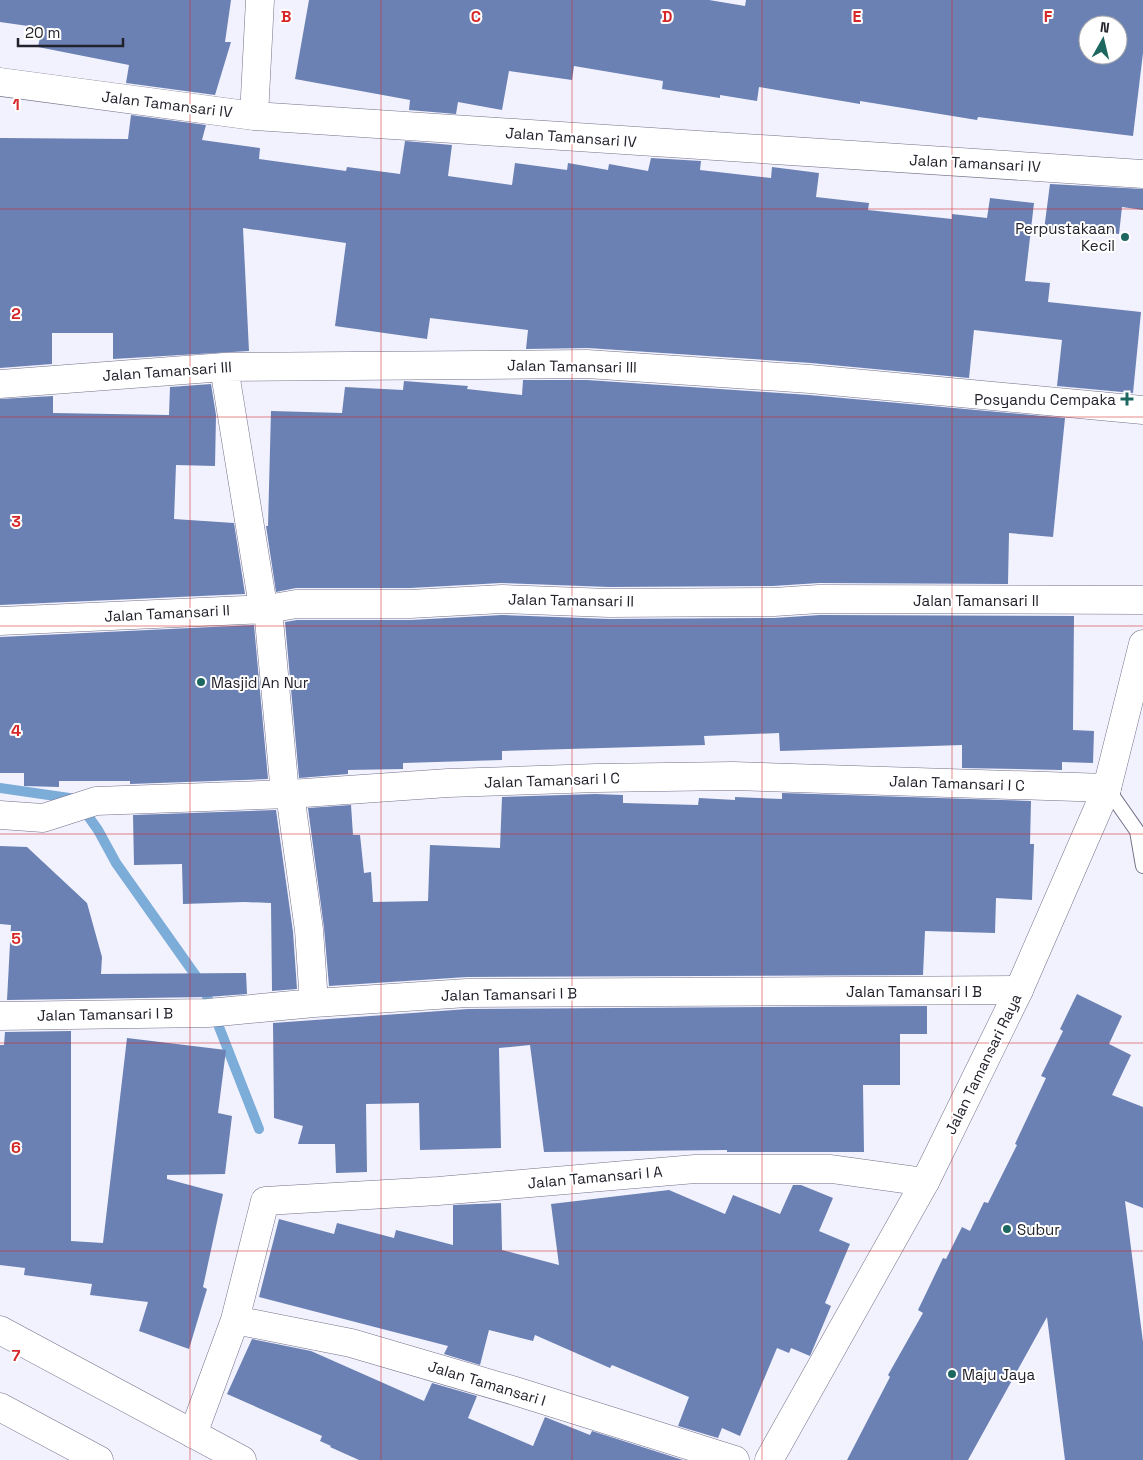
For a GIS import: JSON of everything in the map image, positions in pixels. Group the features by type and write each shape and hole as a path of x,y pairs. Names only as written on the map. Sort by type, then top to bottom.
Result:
{"street":[{"path":"254,116 260,0"},
{"name":"Jalan Tamansari IV","path":"0,82 254,116 1143,174"},
{"name":"Jalan Tamansari III","path":"0,384 224,367 586,364 810,379 1143,410"},
{"path":"224,367 262,600 268,609 288,794 308,930 314,1002"},
{"name":"Jalan Tamansari II","path":"0,621 268,609 296,604 410,604 502,599 609,603 774,602 820,599 1143,600"},
{"name":"Jalan Tamansari Raya","path":"769,1460 926,1182 1019,990 1107,788 1136,706 1143,644"},
{"name":"Jalan Tamansari I C","path":"0,815 44,818 96,801 288,794 448,783 733,776 1107,788"},
{"name":"Jalan Tamansari I B","path":"0,1016 208,1013 253,1010 314,1002 467,993 1019,990"},
{"name":"Jalan Tamansari I A","path":"235,1320 265,1201 438,1191 695,1169 831,1169 926,1182"},
{"path":"193,1434 235,1320"},
{"name":"Jalan Tamansari I","path":"235,1320 351,1344 515,1391 735,1460"},
{"path":"0,1330 242,1460"},
{"path":"0,1407 99,1460"}],"lane":[{"path":"1107,788 1137,831 1143,866"}],"building":[{"path":"0,0 231,0 225,42 231,42 215,95 126,83 129,65 38,47 42,28 0,22"},
{"path":"309,0 709,0 745,6 746,0 1143,0 1143,53 1133,136 978,117 977,120 860,101 860,104 759,87 757,101 720,95 720,98 662,89 663,81 574,66 572,80 509,71 502,110 458,102 456,114 409,110 410,100 295,79"},
{"path":"131,115 206,125 202,140 260,148 259,159 346,171 347,167 400,174 405,141 452,145 448,176 512,185 515,163 567,170 568,163 608,170 609,164 648,171 651,158 701,161 700,170 771,178 772,167 819,173 816,197 869,203 868,210 952,219 952,214 987,218 990,198 1034,203 1025,281 1050,283 1048,302 1141,312 1133,393 1057,386 1062,340 974,330 969,378 811,363 588,348 526,349 528,330 430,318 427,339 335,326 346,243 243,228 249,351 113,359 113,333 52,333 52,364 0,368 0,138 128,139"},
{"path":"1050,184 1143,189 1143,210 1122,207 1119,234 1088,230 1088,234 1044,230"},
{"path":"523,380 587,380 809,395 1065,418 1053,537 1009,533 1008,584 819,583 773,586 609,587 501,583 410,588 296,588 276,592 266,526 268,526 271,411 342,413 345,387 403,390 404,381 468,386 467,389 522,395"},
{"path":"211,384 216,415 215,466 176,465 174,519 234,523 245,594 0,605 0,399 53,396 53,413 169,415 170,387"},
{"path":"502,615 609,619 774,618 820,615 1074,616 1073,730 1094,731 1093,763 1062,762 1062,770 962,768 962,745 780,751 779,733 704,736 705,745 502,751 502,760 403,763 403,769 348,770 348,774 299,778 285,622 297,620 411,620"},
{"path":"254,625 268,779 130,784 130,781 59,781 59,787 24,786 24,773 0,773 0,637"},
{"path":"782,793 1031,801 1030,844 1034,844 1032,900 996,898 995,933 925,931 923,975 467,977 329,986 324,928 308,808 351,805 353,835 360,835 364,873 371,872 373,902 428,901 430,845 500,848 502,797 623,795 623,803 698,805 699,798 735,800 735,797 782,799"},
{"path":"276,810 293,932 297,989 272,991 271,903 183,904 182,864 134,865 133,815"},
{"path":"0,846 27,847 87,903 102,957 101,974 246,973 247,994 207,997 7,1000 11,925 0,924"},
{"path":"1077,994 1122,1016 1109,1044 1131,1055 1112,1095 1143,1107 1143,1208 1125,1201 1143,1342 1143,1460 1065,1460 1047,1317 968,1460 847,1460 890,1377 888,1375 923,1313 918,1310 943,1258 946,1259 962,1227 970,1231 984,1202 988,1203 1017,1145 1015,1144 1046,1078 1041,1076 1063,1031 1060,1029"},
{"path":"927,1006 927,1034 900,1034 900,1085 863,1085 864,1152 727,1152 727,1150 544,1152 530,1045 499,1048 501,1148 420,1150 419,1103 366,1104 367,1172 336,1173 335,1144 298,1144 303,1126 274,1118 273,1023 468,1009"},
{"path":"71,1031 71,1241 103,1243 127,1038 226,1050 218,1113 232,1116 225,1174 167,1175 167,1179 223,1194 203,1287 207,1289 189,1349 139,1331 148,1302 90,1295 92,1284 24,1275 25,1268 0,1265 0,1045 4,1045 5,1032"},
{"path":"793,1185 801,1185 833,1198 819,1231 850,1244 825,1303 831,1306 810,1356 791,1348 789,1353 777,1348 740,1436 722,1428 718,1438 678,1426 689,1397 612,1365 610,1368 535,1335 533,1341 489,1330 480,1365 444,1354 448,1346 259,1297 279,1219 334,1234 337,1223 394,1238 396,1230 453,1245 453,1205 501,1203 502,1250 559,1265 551,1204 669,1190 725,1214 733,1195 780,1214"},
{"path":"252,1339 311,1351 424,1401 432,1383 477,1396 468,1418 533,1446 545,1417 590,1435 592,1431 683,1460 359,1460 320,1441 322,1436 227,1394"}],"waterway":[{"path":"0,788 76,799 98,830 116,863 203,986 259,1129"}],"place":[{"name":"Perpustakaan Kecil","path":"1125,237"},
{"name":"Posyandu Cempaka","path":"1127,399"},
{"name":"Masjid An Nur","path":"201,682"},
{"name":"Subur","path":"1007,1229"},
{"name":"Maju Jaya","path":"952,1374"}]}
